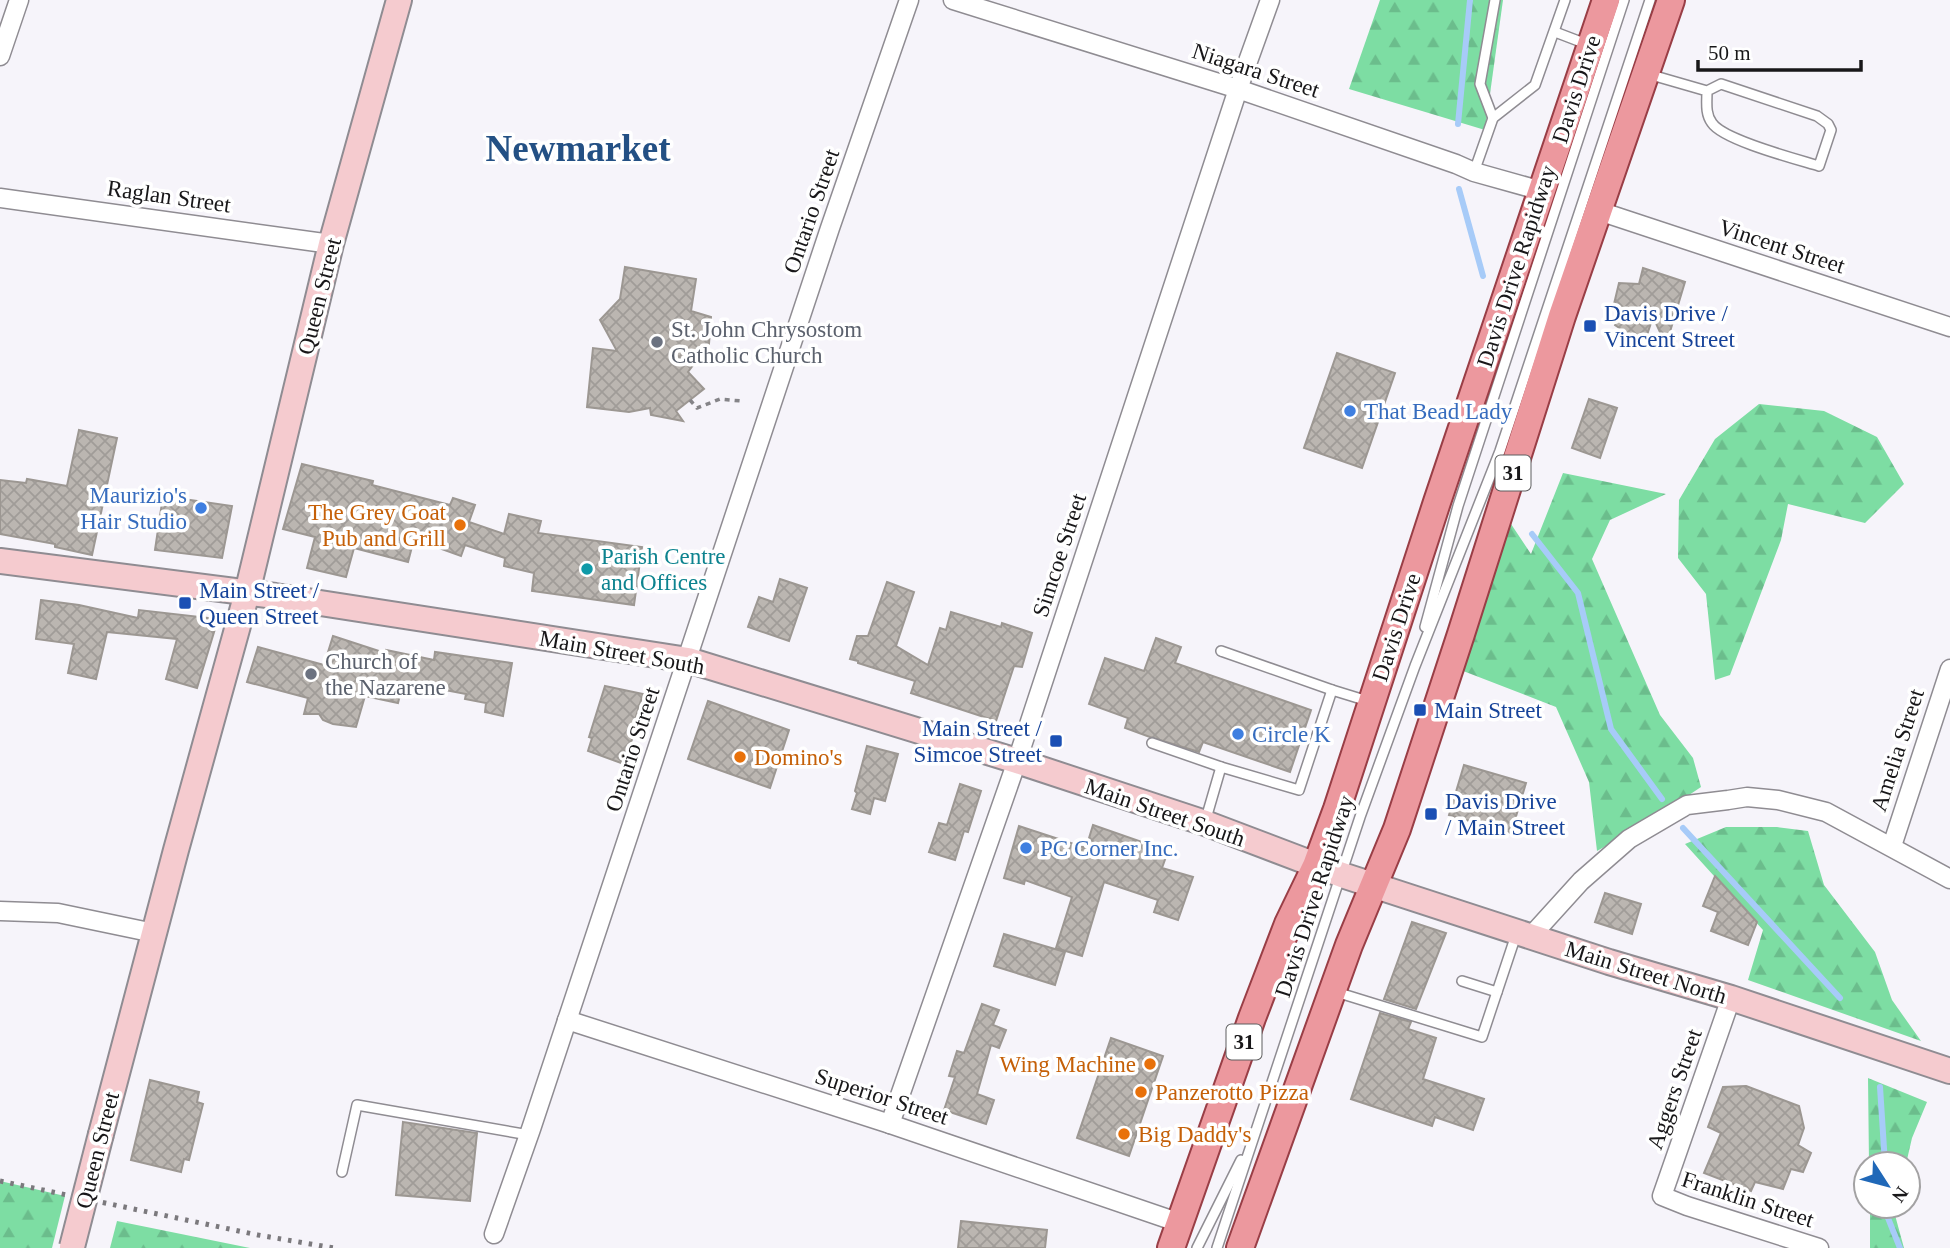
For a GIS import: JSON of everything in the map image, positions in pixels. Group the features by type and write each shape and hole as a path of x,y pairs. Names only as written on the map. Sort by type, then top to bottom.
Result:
{"main road":[{"name":"Queen Street","path":"72,1247 122,1051 247,593 331,244 399,0"},
{"name":"Davis Drive","path":"1171,1248 1252,1018 1288,924 1316,866 1606,0"},
{"name":"31","path":"1240,1248 1333,991 1405,803 1562,316 1671,0"},
{"name":"Main Street South","path":"0,561 399,614 688,660 1017,761 1205,824 1342,875"},
{"name":"Main Street North","path":"1342,875 1609,962 1731,998 1950,1071"}],"street":[{"path":"0,56 19,0"},
{"name":"Ontario Street","path":"494,1234 568,1020 830,228 909,0"},
{"name":"Niagara Street","path":"953,0 1238,89 1456,164 1474,173 1542,191"},
{"name":"Simcoe Street","path":"890,1124 1017,761 1238,89 1270,0"},
{"name":"Raglan Street","path":"0,198 331,244"},
{"name":"Vincent Street","path":"1599,211 1950,327"},
{"name":"Amelia Street","path":"1892,846 1950,669"},
{"path":"1525,933 1629,839 1687,806 1747,797 1777,800 1826,812 1950,879"},
{"path":"0,911 58,914 154,933"},
{"name":"Aggers Street","path":"1662,1196 1731,998"},
{"name":"Superior Street","path":"568,1020 890,1124 1180,1223"},
{"name":"Franklin Street","path":"1662,1196 1819,1248"}],"lane":[{"path":"1493,118 1480,84 1495,0"},
{"path":"1474,173 1493,118 1535,85 1565,0"},
{"name":"Davis Drive Rapidway","path":"1415,666 1458,506 1533,272 1625,0"},
{"name":"Davis Drive Rapidway","path":"1217,1248 1360,817 1415,666 1500,451 1650,0"},
{"path":"1555,32 1591,46"},
{"path":"1646,74 1707,91 1721,84 1817,116 1828,124 1831,130 1819,166 1726,135 1713,125 1707,114 1707,91"},
{"path":"1221,651 1372,702"},
{"path":"1152,743 1299,790 1332,690"},
{"path":"1205,824 1221,767"},
{"path":"1333,991 1482,1037 1497,992 1525,933"},
{"path":"1462,981 1497,992"},
{"path":"342,1172 357,1105 529,1135"},
{"name":"Davis Drive Rapidway","path":"1197,1248 1252,1140"}],"path":[{"path":"690,400 697,408 720,399 741,401"}],"green space":[{"path":"1380,0 1503,0 1485,130 1349,89"},
{"path":"1759,404 1824,411 1877,437 1904,484 1865,523 1788,504 1781,540 1730,675 1715,680 1706,594 1678,558 1679,500 1715,439"},
{"path":"1563,473 1666,494 1610,520 1592,559 1660,715 1693,758 1701,787 1597,851 1589,782 1556,707 1458,669 1509,521 1531,554"},
{"path":"1726,827 1777,827 1808,831 1824,885 1875,952 1892,1000 1921,1041 1748,980 1763,930 1685,844"},
{"path":"1868,1078 1927,1102 1909,1150 1869,1150"},
{"path":"0,1181 65,1196 52,1248 0,1248"},
{"path":"1870,1220 1896,1220 1904,1248 1870,1248"},
{"path":"117,1221 250,1248 110,1248"}],"building":[{"name":"St. John Chrysostom Catholic Church","path":"625,267 696,279 691,311 711,317 709,344 688,372 704,389 676,411 683,421 651,415 650,408 629,412 587,407 593,348 617,351 600,320 620,299"},
{"path":"1643,268 1685,282 1666,345 1653,317 1644,344 1615,325 1619,310 1614,304 1619,283 1639,284"},
{"name":"That Bead Lady","path":"1337,353 1395,373 1362,468 1304,448"},
{"path":"1589,399 1617,408 1600,458 1572,448"},
{"path":"79,430 117,438 92,555 55,547 55,544 0,534 0,480 26,483 27,479 67,486"},
{"path":"302,464 373,481 372,485 450,505 453,498 475,505 469,522 504,534 509,514 541,521 538,533 642,547 634,605 532,591 534,573 504,566 505,558 465,545 461,556 414,539 408,562 354,548 346,577 307,568 315,537 283,529"},
{"path":"163,496 232,506 222,558 155,550"},
{"path":"780,579 807,588 789,641 748,627 759,597 773,602"},
{"path":"887,582 914,592 896,646 928,665 940,628 946,630 951,612 1001,627 1002,623 1032,633 1022,667 1014,666 996,721 911,693 915,681 850,659 857,636 868,636"},
{"path":"41,600 138,618 139,610 218,619 197,688 166,679 177,639 107,632 96,679 68,673 74,644 36,639"},
{"path":"333,636 385,653 386,650 434,660 435,652 512,663 503,716 485,712 486,703 465,699 466,694 403,682 398,703 365,696 356,727 333,724 323,720 319,714 304,714 308,698 247,682 258,647 324,665"},
{"path":"1156,638 1181,647 1175,663 1311,710 1290,772 1203,742 1199,752 1150,737 1125,728 1128,718 1089,704 1105,658 1144,671"},
{"path":"605,686 643,694 633,726 636,727 628,752 625,751 621,763 588,751 592,738 589,737"},
{"path":"708,701 789,730 770,788 688,759"},
{"path":"867,746 898,754 885,801 874,798 870,814 852,809"},
{"path":"1464,765 1526,783 1511,833 1449,815"},
{"path":"960,784 981,791 968,832 964,831 955,860 929,852 939,823 947,825"},
{"path":"1093,825 1168,851 1162,868 1193,877 1178,920 1154,912 1158,900 1104,882 1082,956 1056,948 1072,897 1025,880 1024,884 1004,878 1019,826 1086,848"},
{"path":"1715,876 1757,922 1748,945 1711,931 1718,912 1703,906"},
{"path":"1605,893 1641,904 1632,934 1595,922"},
{"path":"1412,922 1446,933 1416,1009 1384,999"},
{"path":"1004,934 1065,952 1055,985 994,966"},
{"path":"982,1004 999,1010 993,1025 1006,1030 999,1048 991,1045 977,1094 994,1100 986,1124 944,1110 955,1077 949,1076 957,1051 964,1053"},
{"path":"1380,1013 1411,1022 1408,1029 1436,1038 1423,1079 1484,1099 1473,1130 1435,1117 1432,1126 1351,1099"},
{"path":"1111,1038 1163,1056 1129,1156 1077,1138"},
{"path":"150,1080 199,1092 197,1102 203,1104 189,1160 184,1159 181,1172 131,1160"},
{"path":"1746,1086 1799,1106 1804,1128 1798,1145 1811,1153 1803,1172 1791,1169 1783,1189 1755,1182 1751,1191 1704,1173 1721,1133 1708,1127 1723,1087"},
{"path":"403,1122 477,1133 470,1201 396,1195"},
{"path":"961,1221 1047,1230 1045,1248 958,1248"}],"waterway":[{"path":"1458,124 1470,0"},
{"path":"1459,189 1483,276"},
{"path":"1532,534 1578,593 1611,729 1662,799"},
{"path":"1683,828 1840,998"},
{"path":"1880,1087 1884,1150"},
{"path":"1889,1220 1900,1248"}],"railway":[{"path":"0,1181 258,1235 334,1248"}],"place":[{"name":"Davis Drive / Vincent Street","path":"1590,326"},
{"name":"St. John Chrysostom Catholic Church","path":"657,342"},
{"name":"That Bead Lady","path":"1350,411"},
{"name":"Maurizio's Hair Studio","path":"201,508"},
{"name":"The Grey Goat Pub and Grill","path":"460,525"},
{"name":"Parish Centre and Offices","path":"587,569"},
{"name":"Main Street / Queen Street","path":"185,603"},
{"name":"Church of the Nazarene","path":"311,674"},
{"name":"Main Street","path":"1420,710"},
{"name":"Circle K","path":"1238,734"},
{"name":"Main Street / Simcoe Street","path":"1056,741"},
{"name":"Domino's","path":"740,757"},
{"name":"Davis Drive / Main Street","path":"1431,814"},
{"name":"PC Corner Inc.","path":"1026,848"},
{"name":"Wing Machine","path":"1150,1064"},
{"name":"Panzerotto Pizza","path":"1141,1092"},
{"name":"Big Daddy's","path":"1124,1134"}],"district":[{"name":"Newmarket","path":"578,148"}]}
